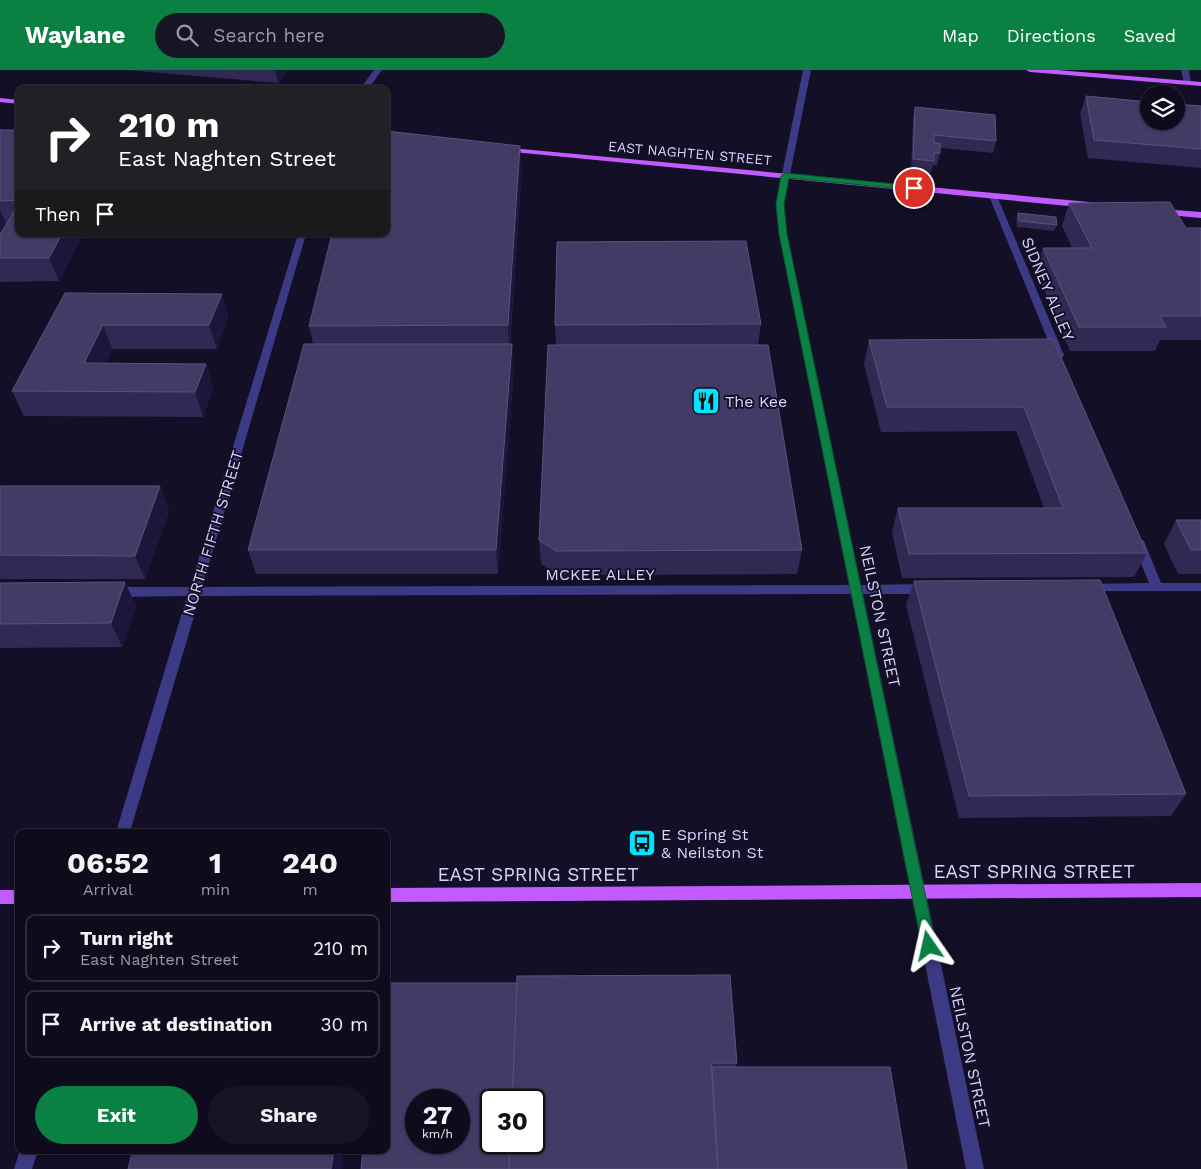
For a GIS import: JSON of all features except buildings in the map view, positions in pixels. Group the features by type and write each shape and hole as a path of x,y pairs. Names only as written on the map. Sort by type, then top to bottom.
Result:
{"main road":[{"path":"1030,70 1201,84"},
{"path":"0,100 15,102"},
{"name":"EAST NAGHTEN STREET","path":"492,148 1100,206"},
{"path":"1148,210 1201,215"},
{"name":"EAST SPRING STREET","path":"390,895 1201,890"},
{"path":"0,898 15,898"}],"street":[{"path":"367,85 378,70"},
{"name":"NEILSTON STREET","path":"807,70 780,204 783,234 975,1169"},
{"path":"1185,70 1188,83"},
{"name":"SIDNEY ALLEY","path":"992,196 1063,363"},
{"name":"NORTH FIFTH STREET","path":"124,829 301,237"},
{"path":"1135,534 1157,587"},
{"path":"1078,588 1201,587"},
{"name":"MCKEE ALLEY","path":"104,592 942,588"},
{"path":"23,1169 28,1154"}],"place":[{"name":"The Kee","path":"706,401"},
{"name":"E Spring St & Neilston St","path":"642,843"}],"route":[{"path":"914,188 785,176 780,204 783,234 929,946"}]}
